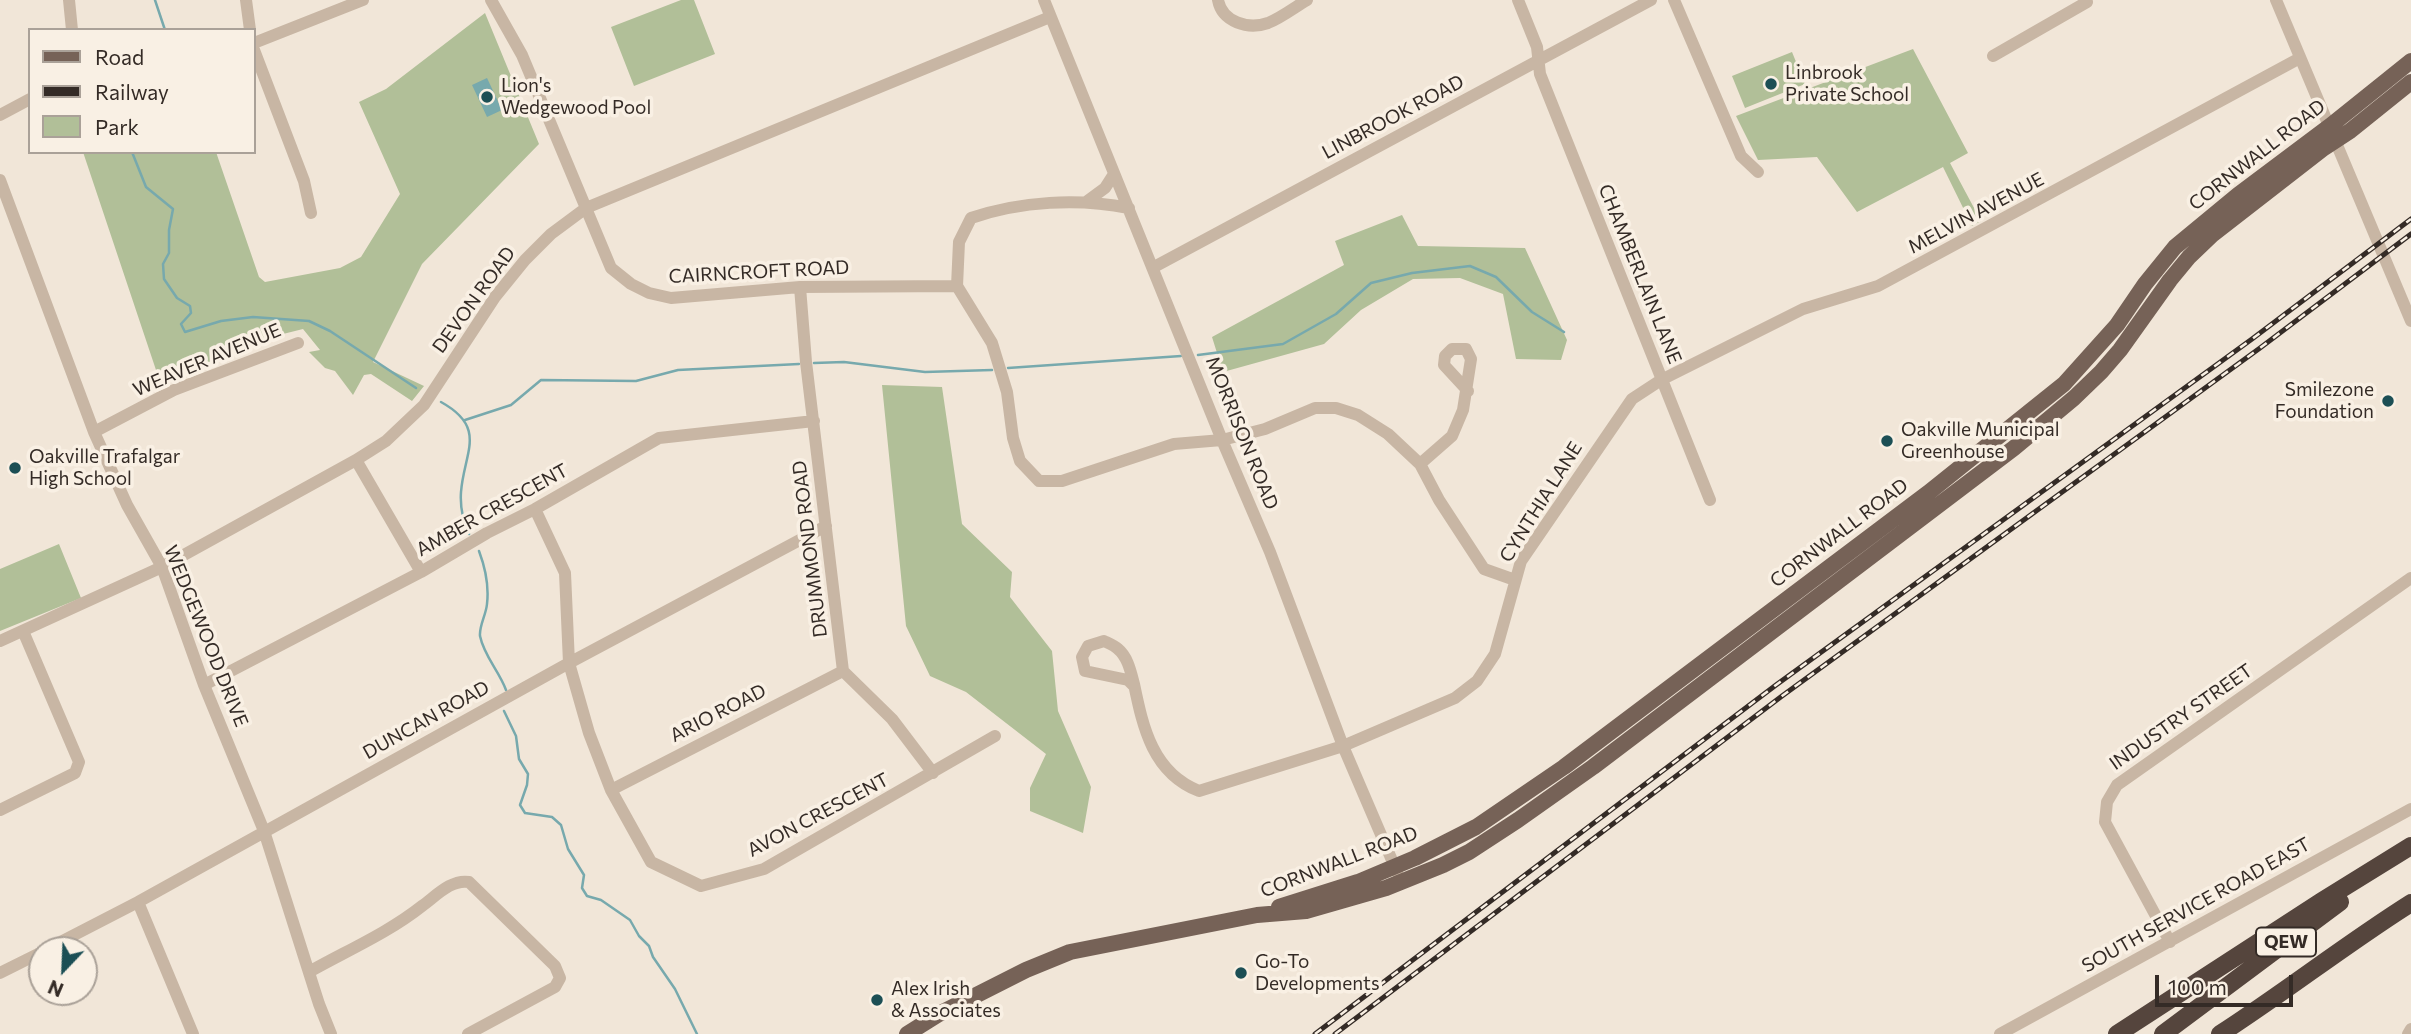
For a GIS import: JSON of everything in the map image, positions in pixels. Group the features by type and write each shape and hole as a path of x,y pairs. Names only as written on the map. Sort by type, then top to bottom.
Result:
{"highway":[{"path":"2117,1034 2322,901 2411,849"},
{"name":"QEW","path":"2163,1034 2411,849"},
{"name":"QEW","path":"2220,1034 2283,993 2353,940 2411,904"},
{"path":"2236,1034 2283,993"}],"main road":[{"name":"CORNWALL ROAD","path":"2333,133 2411,61"},
{"name":"CORNWALL ROAD","path":"907,1034 1024,971 1070,952 1257,915 1398,875 1476,828 1564,767 2004,434 2064,384 2093,354 2175,247 2238,195 2411,82"}],"street":[{"path":"69,0 72,28"},
{"path":"246,0 250,28"},
{"path":"256,42 363,0"},
{"name":"CAIRNCROFT ROAD","path":"491,0 522,55 611,268 631,284 649,293 671,298 800,287 957,286"},
{"name":"MORRISON ROAD","path":"1044,0 1270,552 1343,746 1398,875"},
{"path":"1218,0 1219,7 1238,24 1257,25 1268,23 1307,0"},
{"name":"CHAMBERLAIN LANE","path":"1518,0 1537,47 1540,74 1710,500"},
{"name":"LINBROOK ROAD","path":"1154,267 1651,0"},
{"path":"1674,0 1741,156 1758,172"},
{"path":"1993,56 2087,2 2086,0"},
{"path":"2276,0 2411,321"},
{"name":"DEVON ROAD","path":"0,641 162,567 386,441 424,405 495,297 525,260 551,234 586,208 1050,17"},
{"path":"256,55 304,181 311,213"},
{"name":"MELVIN AVENUE","path":"1661,380 1803,309 1878,286 2300,58"},
{"path":"0,115 28,100"},
{"path":"1086,202 1105,188 1114,174"},
{"name":"WEDGEWOOD DRIVE","path":"0,180 94,432 127,505 162,567 204,685 264,831 331,1034"},
{"path":"1129,208 1086,202 1001,208 971,218 959,242 957,286 992,343 1007,392 1013,438 1020,461 1039,481 1062,481 1174,444 1222,440 1265,429 1315,408 1336,408 1358,415 1388,434 1420,464 1439,500 1483,569 1515,580"},
{"name":"DRUMMOND ROAD","path":"800,287 806,362 843,671"},
{"name":"WEAVER AVENUE","path":"94,432 174,390 298,343"},
{"name":"CYNTHIA LANE","path":"1134,686 1140,719 1160,762 1182,784 1199,791 1343,746 1455,698 1477,681 1495,654 1521,561 1624,409 1632,399 1661,380"},
{"path":"1420,464 1452,436 1468,391"},
{"name":"AMBER CRESCENT","path":"204,685 421,572 659,438 814,421"},
{"path":"356,460 421,572"},
{"name":"AVON CRESCENT","path":"534,509 565,573 569,663 589,733 611,790 650,862 701,886 764,869 995,736"},
{"name":"DUNCAN ROAD","path":"73,936 569,663 826,526"},
{"name":"INDUSTRY STREET","path":"2170,942 2105,822 2107,802 2117,785 2411,578"},
{"path":"0,810 75,773 79,762 23,631"},
{"path":"843,671 892,719 933,773"},
{"name":"ARIO ROAD","path":"611,790 843,671"},
{"name":"SOUTH SERVICE ROAD EAST","path":"2000,1034 2411,809"},
{"path":"309,972 411,915 449,886 469,882 555,966 559,975 555,987 468,1034"},
{"path":"138,902 190,1033"},
{"name":"DUNCAN ROAD","path":"0,974 28,959"},
{"path":"2408,1034 2411,1028"}],"green space":[{"path":"681,0 694,0 715,54 634,86 611,27"},
{"path":"485,13 539,144 422,264 373,362 424,386 412,401 371,374 364,375 353,395 335,371 325,368 309,352 320,350 303,329 279,335 162,380 158,369 156,370 84,154 217,154 259,277 265,282 340,268 361,257 400,194 359,102 386,89"},
{"path":"1913,49 1968,153 1950,163 1981,221 1972,226 1943,167 1857,212 1817,157 1758,160 1736,116"},
{"path":"1792,52 1805,84 1745,108 1732,76"},
{"path":"1402,215 1418,246 1525,248 1567,340 1561,360 1516,359 1503,294 1460,278 1413,279 1361,310 1324,344 1223,372 1212,337 1344,265 1335,241"},
{"path":"882,385 942,387 962,524 1012,572 1010,597 1052,651 1058,711 1091,787 1083,833 1030,811 1030,788 1046,754 966,692 930,676 906,626"},
{"path":"59,544 81,598 0,631 0,569"}],"water":[{"name":"Lion's Wedgewood Pool","path":"487,78 502,110 487,117 472,85"}],"waterway":[{"path":"155,0 164,28"},
{"path":"133,154 146,187 173,209 169,253 163,264 164,279 177,298 190,306 191,313 181,324 185,332 221,321 253,317 309,321 330,331 416,388"},
{"path":"1198,355 1283,344 1336,314 1371,283 1412,273 1470,266 1496,277 1532,312 1564,332"},
{"path":"1008,368 1181,356"},
{"path":"814,363 844,362 925,372 992,370"},
{"path":"465,420 511,405 541,380 636,381 678,370 799,364"},
{"path":"441,402 464,421 469,431 470,442 461,497 462,513 469,534"},
{"path":"479,551 485,570 487,591 480,636 506,690"},
{"path":"504,711 516,736 519,759 528,774 520,805 525,813 552,817 561,825 568,849 584,875 582,888 587,896 601,900 630,920 675,989 697,1034"}],"railway":[{"path":"1315,1034 1776,685 2252,339 2411,219"},
{"path":"1335,1034 1782,696 2260,348 2411,234"}],"place":[{"name":"Linbrook Private School","path":"1771,84"},
{"name":"Lion's Wedgewood Pool","path":"487,97"},
{"name":"Smilezone Foundation","path":"2388,401"},
{"name":"Oakville Municipal Greenhouse","path":"1887,441"},
{"name":"Oakville Trafalgar High School","path":"15,468"},
{"name":"Go-To Developments","path":"1241,973"},
{"name":"Alex Irish & Associates","path":"877,1000"}]}
